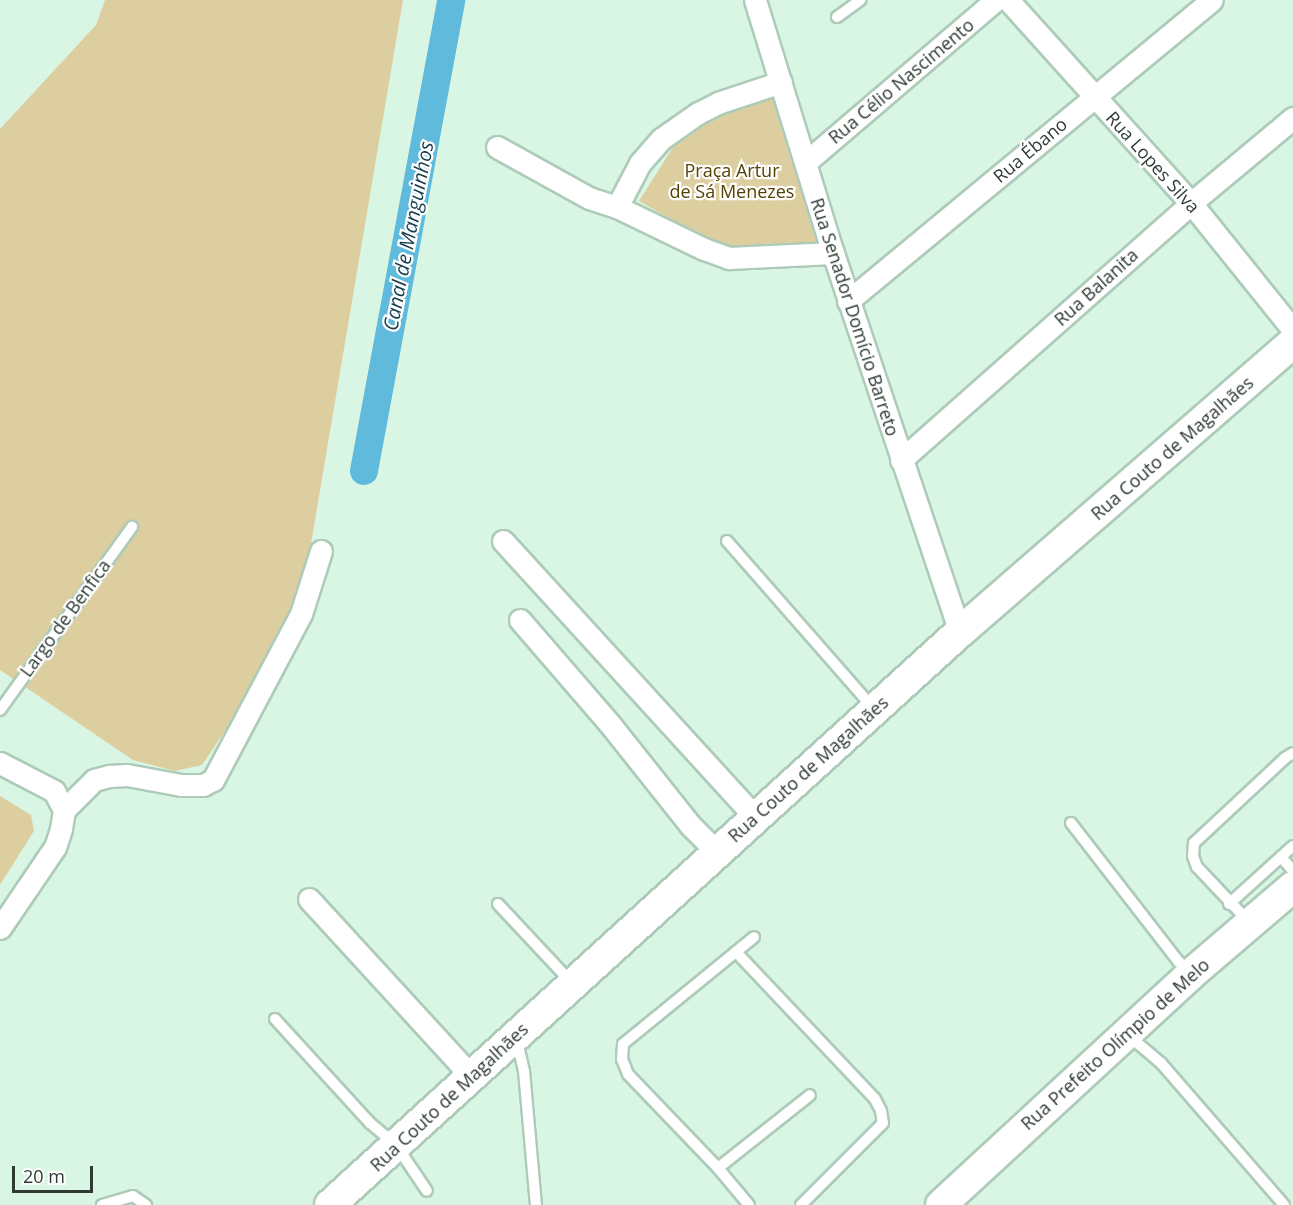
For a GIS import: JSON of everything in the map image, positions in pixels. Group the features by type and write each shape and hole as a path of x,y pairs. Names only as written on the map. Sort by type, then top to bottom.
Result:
{"main road":[{"name":"Rua Couto de Magalhães","path":"330,1205 960,632 1293,343"},
{"name":"Rua Prefeito Olímpio de Melo","path":"941,1205 1191,974 1240,914 1293,887"}],"street":[{"name":"Rua Senador Domício Barreto","path":"754,0 806,162 832,253 960,632"},
{"name":"Rua Célio Nascimento","path":"806,162 996,0"},
{"name":"Rua Lopes Silva","path":"1008,0 1191,203 1293,330"},
{"name":"Rua Ébano","path":"848,301 1212,0"},
{"path":"617,207 640,164 662,139 698,113 718,103 781,82"},
{"name":"Rua Balanita","path":"901,460 1191,203 1293,118"},
{"path":"497,147 589,198 617,207 704,249 729,258 832,253"},
{"path":"503,541 755,817"},
{"path":"0,928 55,847 64,810 94,780 127,775 181,785 203,785 213,780 301,614 321,551"},
{"path":"520,620 609,723 690,825 717,852"},
{"path":"0,763 54,791 64,810"},
{"path":"309,899 471,1076"}],"lane":[{"path":"837,17 860,0"},
{"name":"Largo de Benfica","path":"0,710 132,527"},
{"path":"727,541 874,709"},
{"path":"1293,753 1194,843 1193,856 1197,867 1240,914 1281,857 1293,846"},
{"path":"1071,823 1178,961 1191,974"},
{"path":"1281,857 1293,871"},
{"path":"498,904 572,983"},
{"path":"749,1205 718,1168 628,1074 622,1059 623,1044 754,937"},
{"path":"736,952 875,1100 882,1111 883,1123 801,1205"},
{"path":"275,1019 370,1123 396,1145 427,1191"},
{"path":"1126,1034 1161,1063 1284,1205"},
{"path":"515,1035 524,1071 536,1205"},
{"path":"718,1168 810,1095"},
{"path":"102,1205 133,1196 146,1205"}],"green space":[{"path":"105,0 403,0 304,585 287,639 202,765 175,771 133,760 0,670 0,129 96,25"},
{"name":"Praça Artur de Sá Menezes","path":"771,92 820,249 731,254 639,201 675,144 717,114"},
{"path":"0,796 31,815 34,831 0,885"}],"waterway":[{"name":"Canal de Manguinhos","path":"364,471 451,0"}]}
